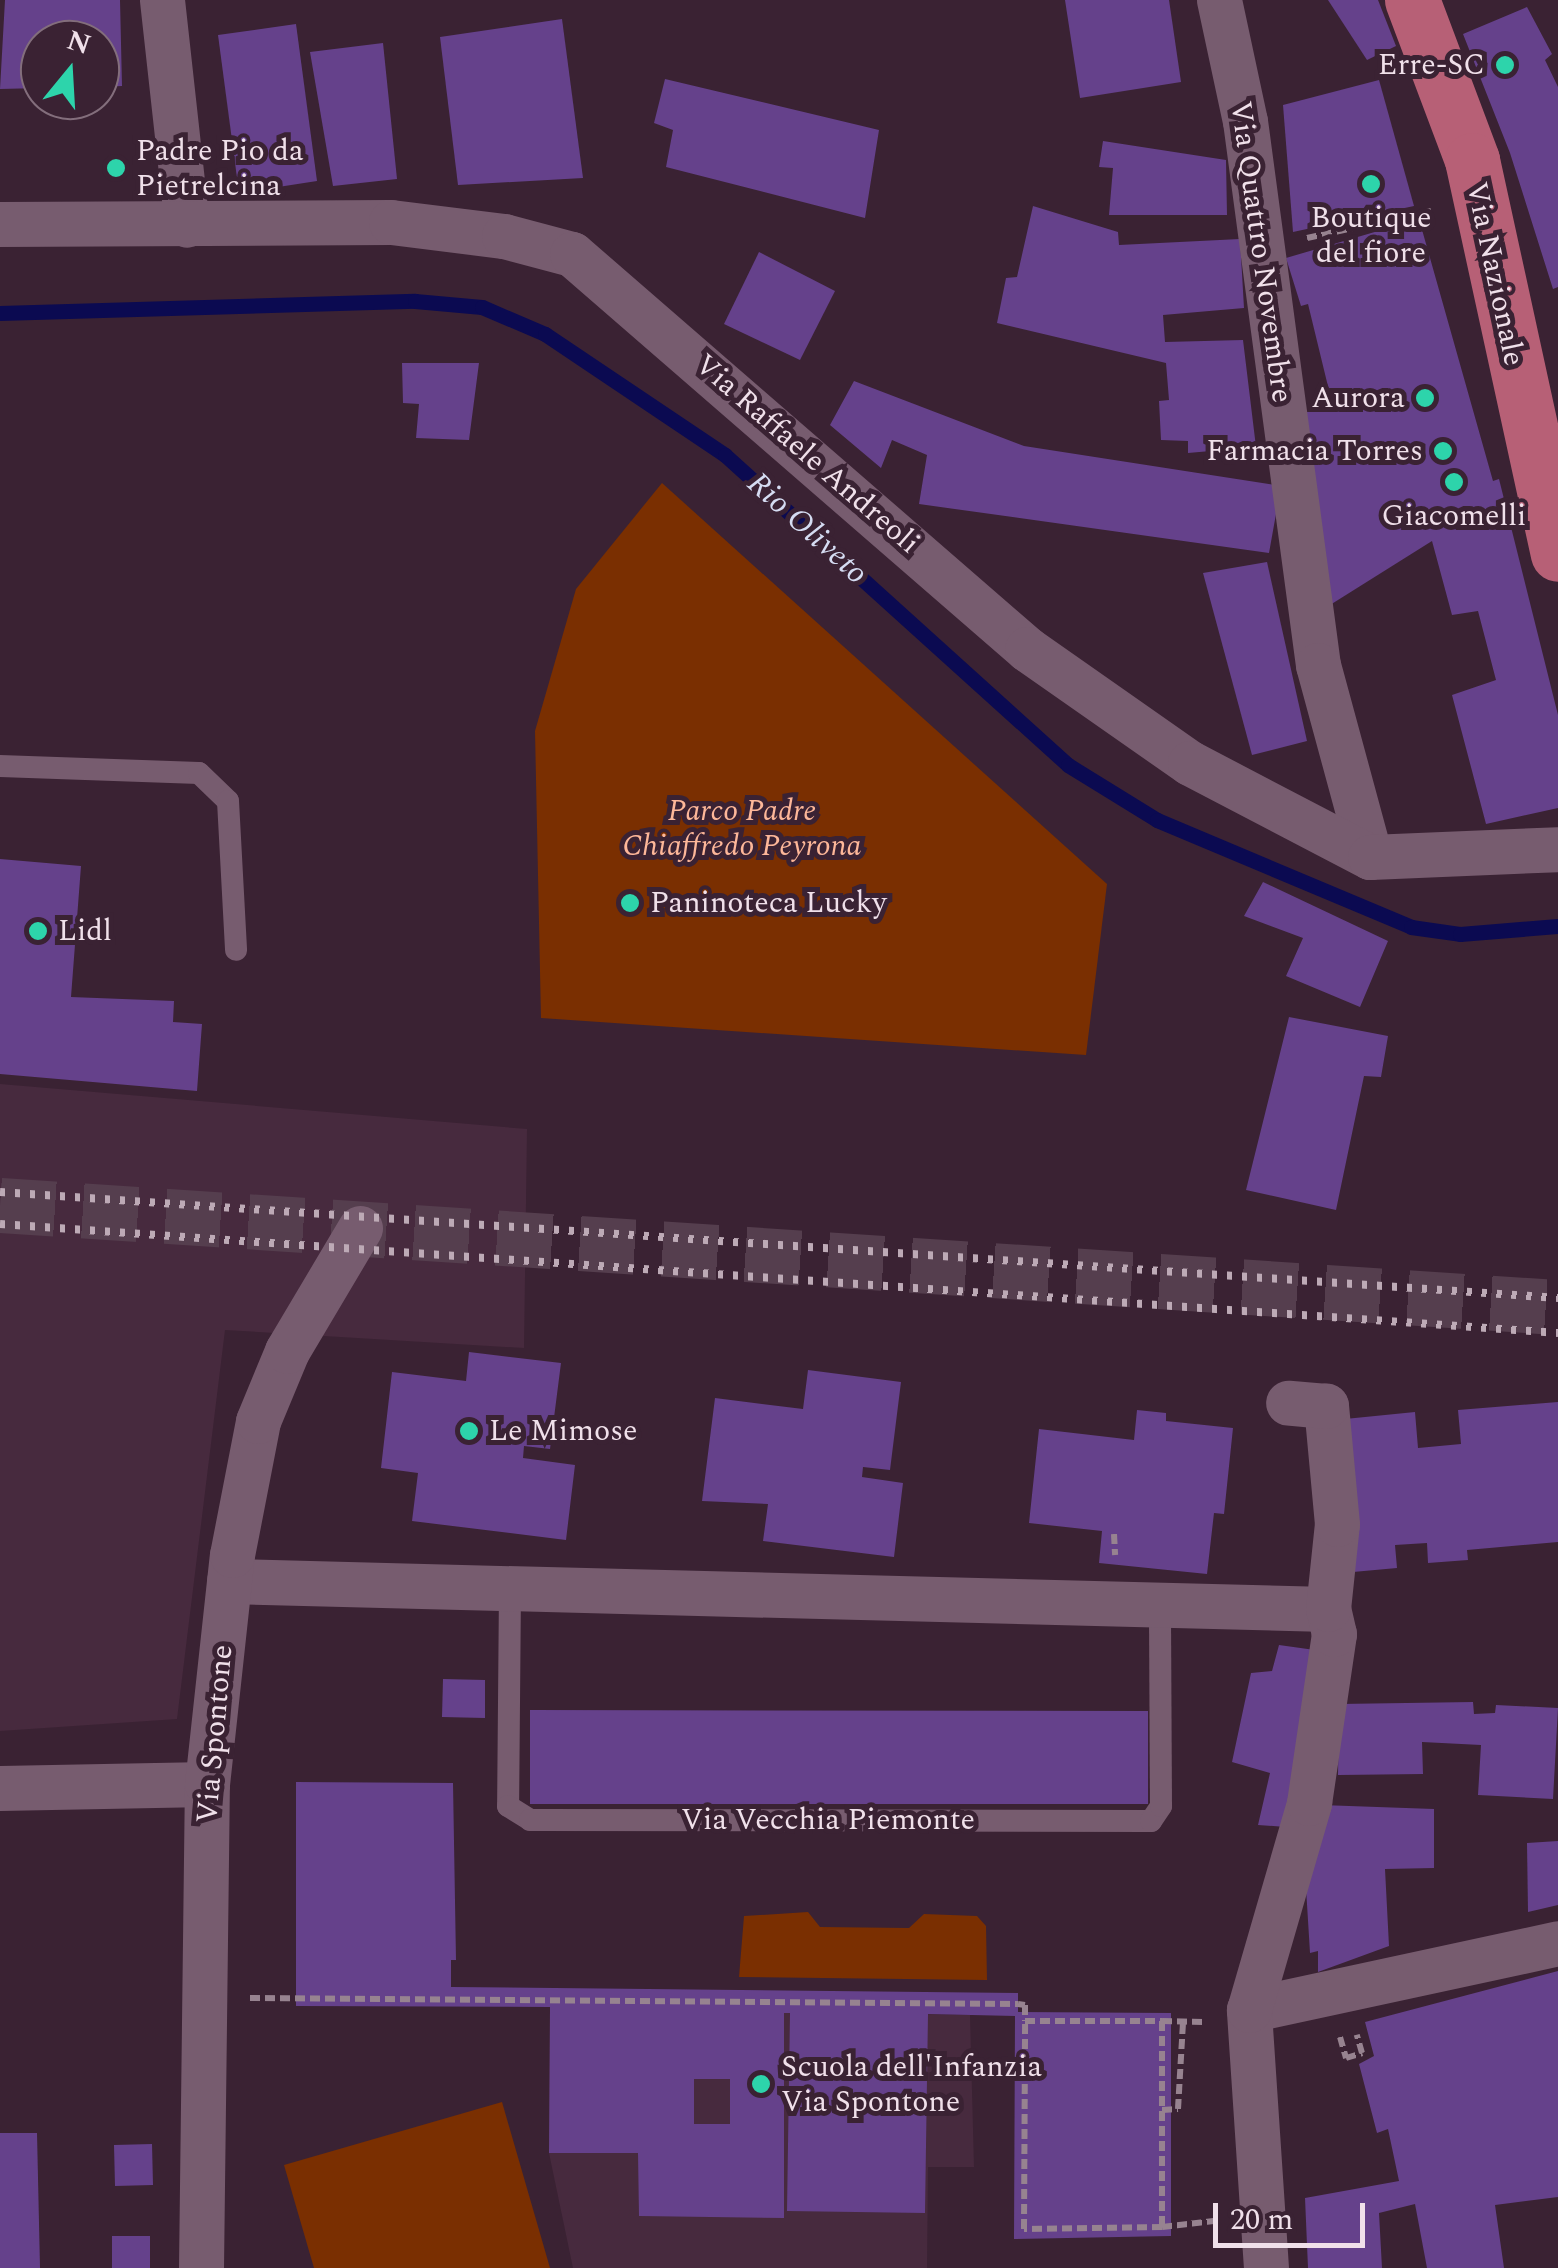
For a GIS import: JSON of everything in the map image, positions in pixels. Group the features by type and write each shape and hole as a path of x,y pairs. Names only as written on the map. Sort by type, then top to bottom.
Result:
{"main road":[{"name":"Via Nazionale","path":"1412,0 1472,160 1558,554"}],"street":[{"path":"162,0 187,225"},
{"name":"Via Quattro Novembre","path":"1218,0 1245,121 1318,665 1370,856"},
{"name":"Via Raffaele Andreoli","path":"0,224 392,222 504,236 572,254 1027,648 1190,764 1370,856 1558,849"},
{"name":"Via Spontone","path":"200,2268 207,1784 229,1580 258,1421 288,1351 360,1228"},
{"path":"1266,2268 1248,2010 1292,1874 1326,1700 1334,1634 1328,1609 1337,1524 1326,1406 1288,1403"},
{"path":"229,1580 1328,1609"},
{"path":"0,1788 207,1784"},
{"path":"1248,2010 1558,1943"}],"lane":[{"path":"0,766 198,772 228,801 236,950"},
{"name":"Via Vecchia Piemonte","path":"510,1588 508,1806 530,1820 1151,1821 1161,1806 1160,1605"}],"path":[{"path":"1262,247 1418,213"},
{"path":"288,1998 1025,2005 1024,2229 1092,2223 1162,2228 1178,2223"},
{"path":"1025,2021 1183,2022 1178,2110 1162,2110"},
{"path":"1162,2021 1162,2228"},
{"path":"1356,2033 1362,2053"}],"shaded area":[{"path":"0,1084 527,1129 524,1348 225,1330 177,1719 0,1731"},
{"name":"Scuola dell'Infanzia Via Spontone","path":"550,2007 970,2015 974,2167 928,2167 927,2268 573,2268 549,2153"}],"green space":[{"name":"Parco Padre Chiaffredo Peyrona","path":"662,483 1107,884 1086,1055 541,1018 535,731 576,589"},
{"path":"808,1912 820,1927 909,1928 924,1914 977,1916 986,1926 987,1980 739,1977 744,1916"},
{"path":"502,2102 550,2268 314,2268 284,2165"}],"building":[{"path":"5,0 120,0 122,86 120,20 20,20 20,88 0,89"},
{"path":"1065,0 1169,0 1181,82 1080,98"},
{"path":"1328,0 1378,0 1396,46 1367,60"},
{"path":"1527,7 1552,54 1545,60 1558,87 1558,287 1553,289 1510,153 1463,34"},
{"path":"562,19 583,178 458,185 440,37"},
{"path":"296,24 317,181 239,193 218,35"},
{"path":"383,43 397,179 333,186 310,52"},
{"path":"665,79 879,130 865,218 666,167 673,130 654,123"},
{"path":"1379,80 1414,206 1293,232 1283,105"},
{"path":"1103,141 1226,160 1227,215 1109,215 1113,168 1099,167"},
{"path":"1033,206 1118,232 1119,245 1240,239 1244,308 1163,315 1165,342 1243,340 1256,447 1188,453 1188,441 1161,440 1159,401 1169,400 1166,363 997,323 1006,278 1017,277"},
{"path":"1419,219 1493,481 1499,479 1558,715 1558,808 1486,824 1452,695 1496,680 1478,611 1452,615 1432,541 1330,605 1300,413 1333,407 1308,304 1301,306 1286,258"},
{"path":"759,252 835,291 800,360 724,324"},
{"path":"402,363 479,363 469,440 416,438 419,404 403,403"},
{"path":"854,381 1024,446 1281,486 1269,553 919,504 927,455 892,440 881,468 830,425"},
{"path":"1267,562 1307,741 1252,755 1203,573"},
{"name":"Lidl","path":"0,859 81,866 71,997 174,1001 173,1022 202,1024 197,1091 0,1074"},
{"path":"1263,882 1388,941 1360,1007 1286,976 1303,938 1244,916"},
{"path":"1289,1017 1388,1036 1381,1077 1364,1076 1336,1210 1246,1190"},
{"name":"Le Mimose","path":"469,1352 561,1363 550,1449 524,1446 523,1458 575,1465 566,1540 412,1521 418,1473 381,1468 392,1372 466,1381"},
{"path":"808,1370 901,1382 890,1470 863,1467 862,1477 903,1483 894,1557 763,1541 768,1504 702,1501 715,1398 803,1409"},
{"path":"1558,1402 1558,1542 1467,1550 1468,1560 1428,1563 1427,1543 1395,1545 1397,1568 1353,1572 1345,1419 1415,1412 1418,1448 1461,1444 1458,1410"},
{"path":"1137,1410 1166,1413 1166,1421 1233,1428 1224,1514 1214,1513 1207,1574 1099,1563 1102,1531 1029,1523 1039,1429 1134,1440"},
{"path":"1279,1645 1322,1651 1286,1827 1258,1825 1270,1773 1232,1762 1251,1673 1272,1671"},
{"path":"443,1679 485,1680 485,1718 442,1717"},
{"path":"1473,1702 1474,1714 1495,1713 1496,1705 1558,1708 1553,1799 1478,1795 1481,1745 1422,1742 1423,1774 1338,1775 1339,1704"},
{"path":"530,1710 1148,1711 1148,1804 530,1804"},
{"path":"296,1782 453,1783 456,1960 451,1960 451,1987 1018,1993 1018,2012 1171,2013 1171,2236 1014,2239 1015,2016 928,2014 925,2213 787,2211 790,2013 784,2013 784,2218 639,2216 638,2153 549,2153 550,2007 296,2006","holes":["694,2079 730,2079 730,2124 694,2124"]},
{"path":"1321,1805 1434,1809 1434,1868 1385,1869 1389,1946 1318,1972 1318,1951 1310,1953 1306,1888"},
{"path":"1558,1841 1558,1905 1528,1912 1527,1843"},
{"path":"1558,1971 1558,2197 1495,2205 1504,2268 1427,2268 1415,2204 1379,2213 1382,2268 1308,2268 1305,2198 1399,2181 1388,2129 1377,2133 1359,2064 1374,2056 1365,2022"},
{"path":"0,2133 37,2133 40,2268 0,2268"},
{"path":"152,2144 153,2185 115,2186 114,2145"},
{"path":"112,2236 150,2236 150,2268 112,2268"}],"waterway":[{"name":"Rio Oliveto","path":"0,313 415,301 482,307 545,334 725,455 1068,765 1157,820 1411,927 1460,934 1558,926"}],"tunnel":[{"path":"0,1205 1558,1307"}],"railway":[{"path":"0,1192 1558,1298"},
{"path":"0,1224 1558,1333"}],"place":[{"name":"Erre-SC","path":"1505,65"},
{"name":"Padre Pio da Pietrelcina","path":"116,168"},
{"name":"Boutique del fiore","path":"1371,184"},
{"name":"Aurora","path":"1425,398"},
{"name":"Farmacia Torres","path":"1443,451"},
{"name":"Giacomelli","path":"1454,482"},
{"name":"Paninoteca Lucky","path":"630,903"},
{"name":"Lidl","path":"38,931"},
{"name":"Le Mimose","path":"469,1431"},
{"name":"Scuola dell'Infanzia Via Spontone","path":"761,2084"}]}
